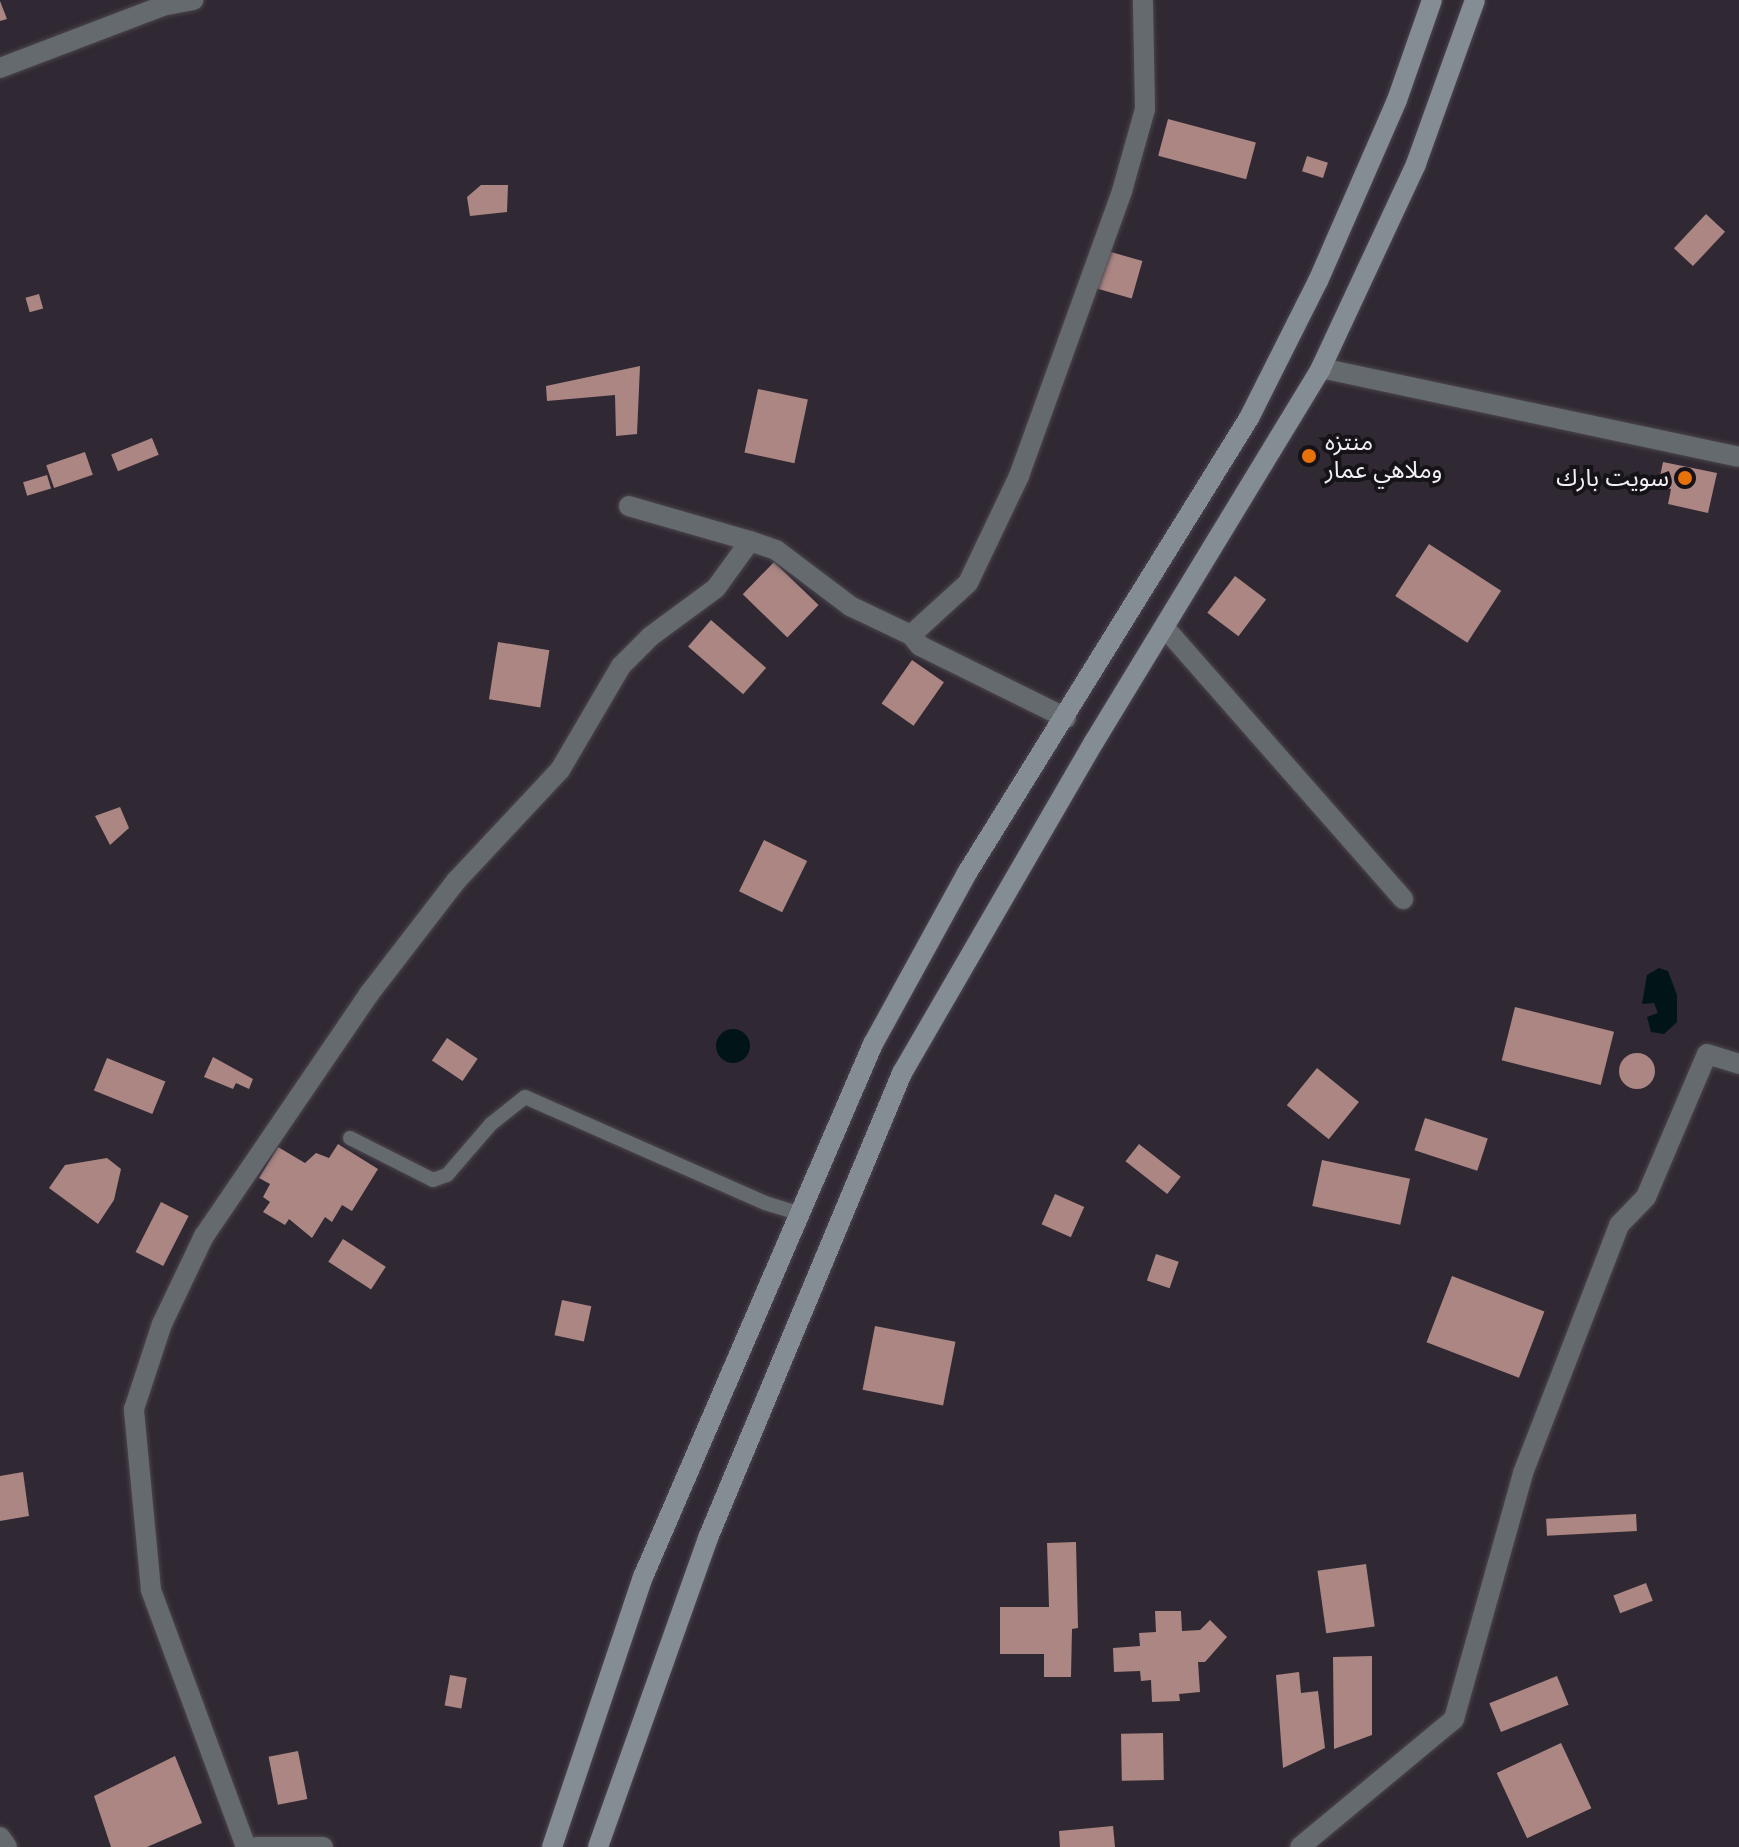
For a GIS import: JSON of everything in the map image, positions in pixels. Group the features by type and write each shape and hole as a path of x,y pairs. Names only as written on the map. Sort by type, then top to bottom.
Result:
{"main road":[{"path":"552,1847 643,1577 873,1044 967,873 1066,718 1249,418 1325,267 1397,100 1432,0"},
{"path":"598,1847 708,1538 902,1073 1321,368 1416,164 1475,0"}],"street":[{"path":"0,68 161,3 193,0"},
{"path":"911,635 968,583 1019,476 1122,191 1145,109 1143,0"},
{"path":"1321,368 1739,457"},
{"path":"629,506 776,550 850,606 911,635 920,646 1066,718"},
{"path":"246,1847 151,1590 134,1409 162,1324 204,1236 369,994 456,881 560,770 621,666 651,636 716,588 750,541"},
{"path":"1165,628 1403,899"},
{"path":"1300,1847 1454,1719 1523,1473 1619,1225 1646,1197 1707,1054 1739,1064"},
{"path":"0,1837 7,1847"},
{"path":"256,1847 323,1847"}],"lane":[{"path":"350,1138 433,1180 447,1175 491,1124 525,1097 724,1185 802,1214"}],"shaded area":[{"path":"1659,968 1668,971 1677,995 1677,1022 1664,1034 1651,1032 1647,1017 1658,1013 1654,1003 1642,1004 1647,975"},
{"path":"733,1029 745,1034 750,1046 745,1058 733,1063 721,1058 716,1046 721,1034"}],"building":[{"path":"0,1 7,19 0,21"},
{"path":"1168,119 1256,143 1246,179 1158,156"},
{"path":"1307,156 1328,163 1323,178 1302,171"},
{"path":"481,185 508,185 507,212 470,216 467,197"},
{"path":"1706,214 1725,232 1693,266 1674,248"},
{"path":"1104,250 1142,261 1132,299 1093,287"},
{"path":"39,294 43,308 30,312 26,298"},
{"path":"640,366 637,434 616,436 615,395 547,401 546,386"},
{"path":"758,389 808,400 794,463 744,453"},
{"path":"152,438 159,455 118,471 111,454"},
{"path":"85,452 93,475 54,488 46,465"},
{"path":"1663,462 1717,473 1708,513 1668,504 1671,489 1658,486"},
{"path":"47,475 51,488 27,496 23,482"},
{"path":"1429,544 1501,591 1467,643 1395,596"},
{"path":"774,562 819,605 787,637 743,594"},
{"path":"1235,576 1266,599 1238,636 1207,613"},
{"path":"711,620 766,668 743,694 688,646"},
{"path":"498,642 549,650 540,707 489,699"},
{"path":"912,660 944,682 914,726 882,703"},
{"path":"120,807 129,828 110,845 95,816"},
{"path":"764,840 807,861 782,912 739,891"},
{"path":"1515,1007 1614,1032 1601,1085 1502,1060"},
{"path":"447,1038 478,1059 463,1081 432,1060"},
{"path":"1637,1053 1649,1059 1655,1071 1649,1083 1637,1089 1625,1083 1619,1071 1625,1059"},
{"path":"213,1057 253,1079 249,1089 236,1083 233,1089 204,1077"},
{"path":"107,1058 165,1082 152,1114 94,1090"},
{"path":"1317,1068 1359,1102 1329,1139 1287,1105"},
{"path":"1425,1118 1488,1138 1477,1171 1414,1150"},
{"path":"338,1144 378,1169 352,1211 342,1205 332,1222 325,1217 312,1238 289,1219 285,1225 263,1212 270,1202 263,1197 270,1184 259,1178 278,1147 305,1163 316,1153 329,1158"},
{"path":"1139,1144 1181,1177 1167,1194 1125,1161"},
{"path":"107,1158 121,1169 114,1200 98,1224 49,1188 65,1165"},
{"path":"1322,1160 1410,1179 1400,1225 1312,1206"},
{"path":"1055,1194 1084,1207 1071,1237 1042,1224"},
{"path":"161,1202 189,1216 163,1266 136,1252"},
{"path":"343,1239 386,1267 371,1289 328,1262"},
{"path":"1156,1254 1179,1262 1170,1288 1147,1280"},
{"path":"1452,1276 1544,1311 1519,1378 1427,1342"},
{"path":"562,1300 591,1306 584,1341 555,1335"},
{"path":"875,1326 955,1342 943,1405 863,1390"},
{"path":"23,1472 29,1516 0,1521 0,1476"},
{"path":"1636,1514 1637,1531 1547,1536 1546,1519"},
{"path":"1076,1542 1078,1628 1072,1629 1071,1677 1044,1677 1044,1654 1000,1654 1000,1607 1049,1607 1047,1543"},
{"path":"1366,1564 1375,1626 1326,1633 1317,1571"},
{"path":"1646,1583 1653,1601 1620,1613 1613,1596"},
{"path":"1155,1611 1181,1611 1182,1631 1200,1630 1210,1620 1227,1637 1205,1662 1198,1662 1200,1692 1179,1694 1180,1701 1152,1702 1151,1680 1141,1681 1140,1671 1114,1672 1113,1648 1140,1646 1139,1633 1156,1632"},
{"path":"1372,1656 1372,1735 1334,1749 1333,1657"},
{"path":"1299,1672 1301,1693 1318,1691 1325,1748 1283,1768 1276,1675"},
{"path":"450,1675 467,1678 461,1708 445,1706"},
{"path":"1557,1676 1569,1705 1501,1732 1489,1703"},
{"path":"1163,1733 1164,1780 1122,1781 1121,1734"},
{"path":"1561,1743 1591,1808 1527,1838 1497,1773"},
{"path":"298,1751 307,1799 278,1805 269,1757"},
{"path":"175,1756 202,1823 147,1847 111,1847 94,1796"},
{"path":"1113,1826 1115,1847 1060,1847 1059,1831"}],"place":[{"name":"منتزه وملاهي عمار","path":"1309,456"},
{"name":"سويت بارك","path":"1685,478"}]}
